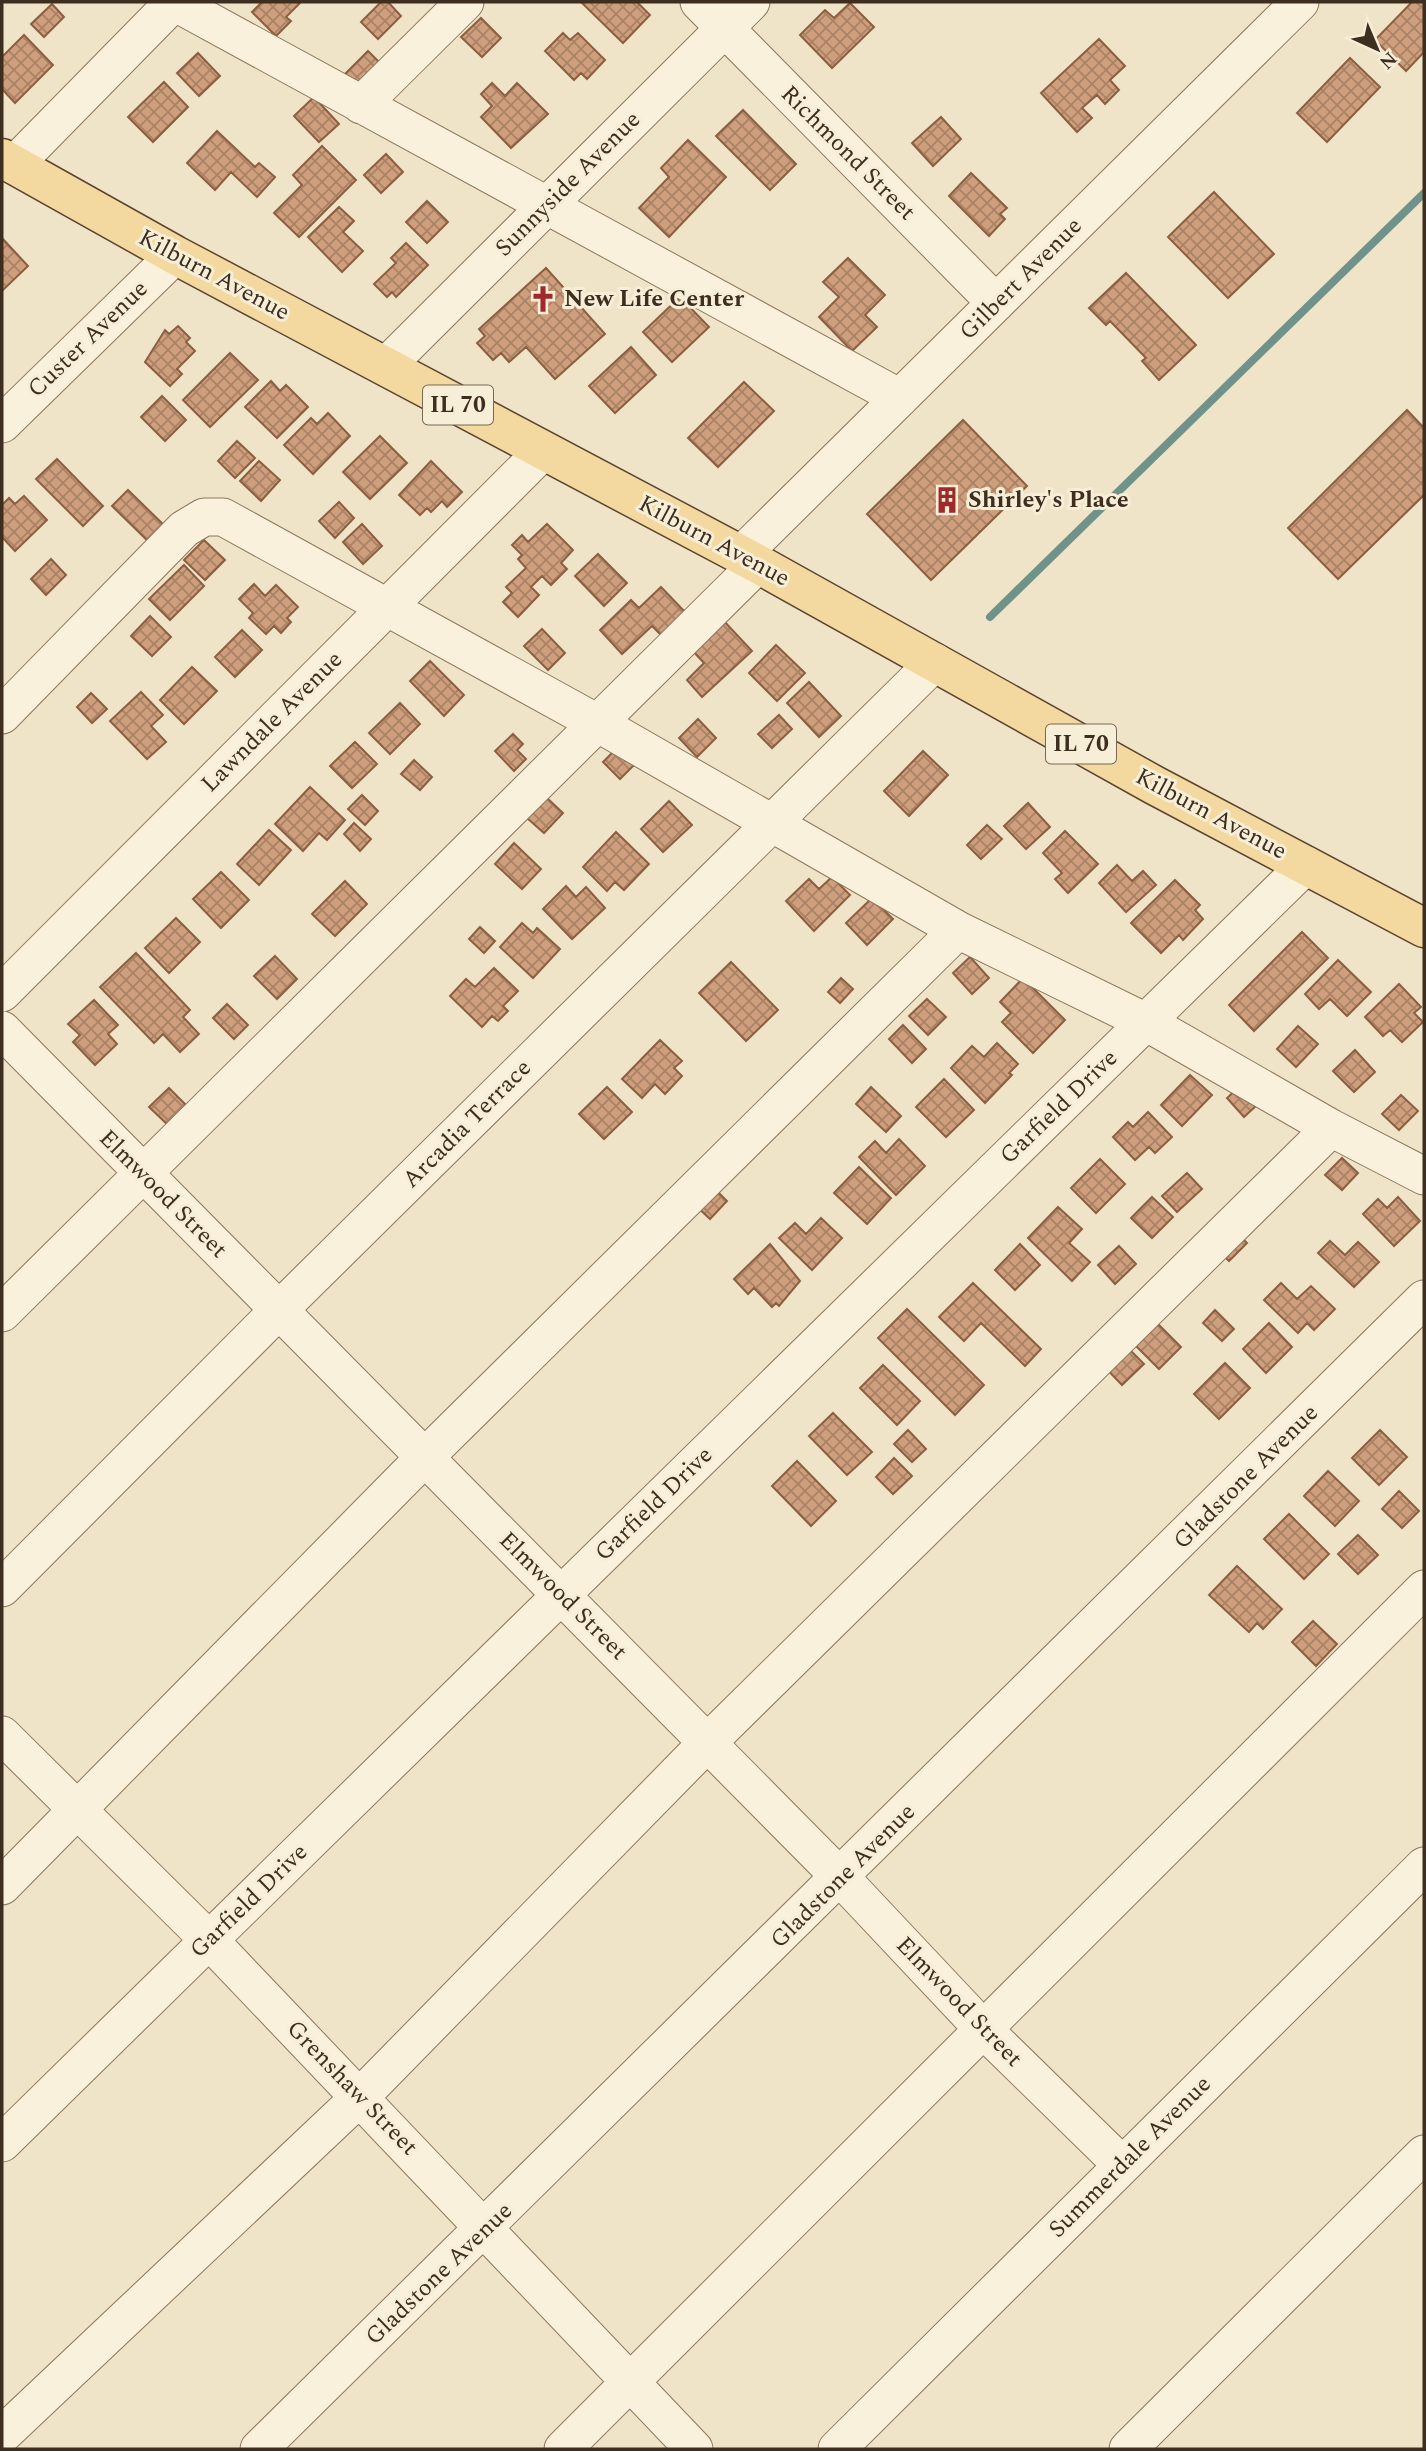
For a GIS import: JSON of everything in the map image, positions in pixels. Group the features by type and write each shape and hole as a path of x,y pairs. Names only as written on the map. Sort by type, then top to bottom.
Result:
{"main road":[{"name":"Kilburn Avenue","path":"8,162 175,255 749,559 1154,785 1424,928"}],"street":[{"path":"8,162 174,2 900,398"},
{"path":"361,105 464,2"},
{"name":"Richmond Street","path":"699,2 996,303"},
{"name":"Sunnyside Avenue","path":"386,366 751,2"},
{"name":"Gilbert Avenue","path":"2,1313 599,724 900,398 1300,2"},
{"name":"Custer Avenue","path":"6,413 175,255"},
{"name":"Lawndale Avenue","path":"2,993 543,451"},
{"path":"2,715 184,529 204,517 223,517 239,523 386,608 599,724 958,930 1146,1022 1331,1128 1424,1176"},
{"name":"Arcadia Terrace","path":"2,1588 278,1311 935,662"},
{"name":"Garfield Drive","path":"2,2143 1306,865"},
{"path":"2,1885 425,1457 958,930"},
{"name":"Elmwood Street","path":"2,1030 841,1878 985,2031 1122,2165"},
{"path":"13,2449 2,2436 360,2096 707,1743 1331,1128"},
{"name":"Gladstone Avenue","path":"259,2449 841,1878 1424,1299"},
{"path":"563,2449 985,2031 1424,1589"},
{"name":"Grenshaw Street","path":"2,1735 209,1940 694,2449"},
{"name":"Summerdale Avenue","path":"837,2449 1424,1867"},
{"path":"1128,2449 1424,2154"}],"building":[{"path":"262,2 301,2 286,17 291,21 276,36 252,12"},
{"path":"381,2 388,2 401,16 378,39 361,22"},
{"path":"581,2 637,2 650,15 623,43"},
{"path":"1412,2 1424,2 1424,52 1406,71 1375,40"},
{"path":"850,3 874,27 832,68 800,35 825,10 834,18"},
{"path":"52,4 64,17 44,37 31,24"},
{"path":"481,18 501,38 482,57 461,37"},
{"path":"563,33 570,40 578,33 605,60 587,79 581,73 574,80 545,51"},
{"path":"24,35 53,65 15,103 2,89 2,57"},
{"path":"1099,39 1125,66 1110,80 1119,90 1105,104 1097,95 1082,108 1092,118 1077,132 1041,93"},
{"path":"368,51 384,67 359,92 343,76"},
{"path":"198,53 220,76 199,96 177,73"},
{"path":"1350,58 1380,87 1327,142 1297,113"},
{"path":"164,82 188,107 153,142 128,117"},
{"path":"492,83 505,96 517,83 548,114 511,148 481,117 492,106 481,94"},
{"path":"314,97 339,124 319,142 294,116"},
{"path":"743,110 796,164 770,190 716,136"},
{"path":"941,117 961,139 933,166 912,143"},
{"path":"217,131 255,167 259,163 275,177 257,197 231,172 215,190 187,163"},
{"path":"688,140 726,177 669,237 639,208 669,177 661,168"},
{"path":"322,146 356,180 299,237 274,213 302,185 293,175"},
{"path":"386,154 403,172 381,193 364,175"},
{"path":"971,173 1007,208 1000,214 1005,219 989,236 949,196"},
{"path":"1214,192 1274,254 1228,298 1168,237"},
{"path":"427,201 448,222 427,243 406,222"},
{"path":"339,207 354,221 343,232 363,251 342,272 308,237"},
{"path":"2,238 28,266 2,291"},
{"path":"406,243 428,265 396,297 392,292 387,297 374,284 396,263 391,258"},
{"path":"848,258 885,295 865,315 877,327 852,351 819,317 839,297 823,282"},
{"name":"New Life Center","path":"546,268 605,334 555,379 526,347 509,362 501,353 493,360 477,343 485,336 479,329"},
{"path":"1126,273 1196,345 1159,380 1142,361 1146,358 1110,321 1106,325 1089,308"},
{"path":"680,297 709,327 672,362 643,332"},
{"path":"178,326 190,338 186,342 195,351 177,369 182,374 170,386 145,362 165,330 169,334"},
{"path":"631,347 656,375 615,413 589,386"},
{"path":"230,353 258,380 210,427 183,400"},
{"path":"271,381 280,391 286,385 308,407 277,438 245,407"},
{"path":"744,382 774,411 718,467 688,438"},
{"path":"162,396 186,420 165,441 141,417"},
{"path":"1407,410 1424,428 1424,495 1338,579 1288,528"},
{"path":"328,413 350,436 313,474 284,445 311,418 317,424"},
{"name":"Shirley's Place","path":"963,420 1027,486 931,580 867,514"},
{"path":"380,436 407,463 370,499 343,472"},
{"path":"237,441 255,458 235,478 218,461"},
{"path":"57,459 103,506 83,526 36,479"},
{"path":"259,461 280,480 261,501 240,481"},
{"path":"431,461 462,492 447,507 442,501 431,512 427,508 420,515 399,495"},
{"path":"128,490 169,530 153,546 112,506"},
{"path":"24,496 47,520 15,551 2,537 2,505 9,498 15,504"},
{"path":"339,502 354,518 335,538 319,521"},
{"path":"362,524 382,546 363,564 343,542"},
{"path":"547,524 573,550 561,563 567,569 551,585 542,576 531,587 539,595 518,617 503,602 512,593 506,587 526,568 518,559 522,555 512,545 522,535 528,542"},
{"path":"204,540 225,560 205,580 184,560"},
{"path":"598,554 627,583 604,606 575,576"},
{"path":"51,559 66,575 46,595 31,579"},
{"path":"184,565 204,586 170,620 149,599"},
{"path":"254,584 265,596 276,585 298,607 287,618 291,622 281,633 274,626 266,634 249,618 253,613 239,599"},
{"path":"661,587 685,612 661,635 652,626 622,654 600,630 631,600 639,608"},
{"path":"150,616 171,637 152,656 131,636"},
{"path":"722,619 752,651 702,697 687,680 704,663 690,648"},
{"path":"542,629 565,653 548,670 524,646"},
{"path":"242,630 262,650 235,677 215,657"},
{"path":"776,645 805,673 777,701 749,673"},
{"path":"430,661 464,695 444,716 410,681"},
{"path":"192,667 217,691 184,724 160,700"},
{"path":"809,682 841,716 819,737 787,703"},
{"path":"141,692 163,715 151,726 166,742 147,759 110,721"},
{"path":"91,693 107,709 92,723 77,707"},
{"path":"400,703 420,724 390,754 369,733"},
{"path":"779,715 792,729 772,748 758,734"},
{"path":"698,719 716,738 697,757 679,738"},
{"path":"513,734 523,744 517,750 526,759 514,771 495,751"},
{"path":"355,742 377,764 352,788 330,766"},
{"path":"619,746 636,763 620,779 603,762"},
{"path":"923,751 948,775 909,816 884,791"},
{"path":"414,760 432,777 420,790 401,774"},
{"path":"310,787 345,820 327,840 319,833 303,851 275,824"},
{"path":"362,795 378,811 365,825 348,809"},
{"path":"546,797 563,813 544,833 527,818"},
{"path":"669,801 692,825 663,852 641,829"},
{"path":"1028,803 1050,827 1026,849 1004,826"},
{"path":"354,823 371,839 360,851 344,834"},
{"path":"987,825 1002,839 981,859 967,845"},
{"path":"269,830 291,850 259,885 237,864"},
{"path":"1065,831 1098,864 1068,893 1055,879 1062,873 1043,853"},
{"path":"616,832 649,864 624,890 615,882 607,891 583,867"},
{"path":"514,843 541,869 522,889 495,864"},
{"path":"1117,865 1132,881 1143,871 1156,885 1126,912 1099,883"},
{"path":"221,872 249,900 221,928 193,899"},
{"path":"832,877 850,895 814,931 786,901 809,879 819,889"},
{"path":"1175,880 1200,905 1195,910 1203,919 1183,940 1179,935 1161,953 1131,923"},
{"path":"345,881 367,904 335,936 312,914"},
{"path":"566,886 576,897 586,887 605,908 572,939 543,909"},
{"path":"872,898 893,919 867,945 846,923"},
{"path":"176,918 200,942 169,973 145,948"},
{"path":"522,923 533,933 537,928 560,949 533,978 500,947"},
{"path":"480,927 495,941 484,953 469,939"},
{"path":"1302,932 1328,958 1254,1031 1229,1005"},
{"path":"136,953 190,1010 183,1017 199,1034 180,1052 163,1034 154,1043 100,987"},
{"path":"275,956 297,979 277,999 254,976"},
{"path":"970,957 989,978 972,994 953,973"},
{"path":"1338,960 1371,992 1347,1016 1330,999 1319,1009 1305,994"},
{"path":"731,962 778,1010 746,1041 699,993"},
{"path":"494,968 518,991 503,1006 508,1011 498,1021 492,1016 482,1027 450,996 466,979 475,987"},
{"path":"841,978 853,989 840,1003 828,992"},
{"path":"1023,978 1065,1020 1033,1053 1002,1022 1011,1013 1000,1002"},
{"path":"1399,984 1421,1007 1414,1013 1423,1022 1402,1042 1390,1030 1383,1036 1365,1017"},
{"path":"927,999 946,1017 928,1035 909,1016"},
{"path":"94,1000 118,1025 108,1034 117,1044 95,1065 73,1042 80,1035 68,1024"},
{"path":"227,1004 248,1025 234,1039 213,1018"},
{"path":"903,1025 926,1049 912,1063 889,1039"},
{"path":"1298,1026 1318,1044 1296,1067 1277,1049"},
{"path":"660,1040 682,1061 674,1068 682,1076 665,1094 655,1084 642,1098 622,1079"},
{"path":"997,1043 1018,1064 1009,1073 1012,1075 985,1103 951,1068 972,1046 984,1057"},
{"path":"1355,1050 1375,1072 1354,1092 1333,1071"},
{"path":"1190,1075 1212,1095 1182,1126 1161,1105"},
{"path":"944,1079 974,1110 946,1137 916,1107"},
{"path":"1240,1086 1257,1105 1244,1117 1227,1098"},
{"path":"607,1087 632,1112 604,1139 579,1114"},
{"path":"871,1087 901,1116 886,1132 856,1104"},
{"path":"169,1088 187,1106 168,1125 149,1107"},
{"path":"1401,1095 1418,1111 1399,1130 1382,1114"},
{"path":"1148,1112 1172,1137 1155,1153 1149,1147 1135,1160 1113,1137 1128,1122 1133,1127"},
{"path":"899,1139 925,1166 896,1195 859,1157 875,1141 886,1153"},
{"path":"1342,1158 1358,1173 1342,1190 1325,1175"},
{"path":"1100,1159 1125,1184 1096,1213 1071,1188"},
{"path":"859,1167 891,1198 867,1224 834,1193"},
{"path":"1187,1173 1202,1189 1177,1212 1162,1196"},
{"path":"712,1186 727,1201 710,1219 694,1204"},
{"path":"1152,1197 1173,1217 1152,1238 1131,1218"},
{"path":"1398,1197 1420,1221 1394,1246 1363,1214 1378,1199 1387,1208"},
{"path":"1058,1207 1082,1229 1069,1243 1090,1262 1072,1281 1028,1238"},
{"path":"821,1218 842,1238 812,1270 779,1238 795,1223 806,1234"},
{"path":"1233,1229 1247,1243 1229,1261 1215,1247"},
{"path":"1330,1241 1345,1255 1358,1242 1379,1262 1354,1287 1318,1253"},
{"path":"770,1244 800,1281 779,1306 776,1303 772,1307 754,1288 748,1294 734,1279"},
{"path":"1020,1244 1040,1265 1015,1290 995,1270"},
{"path":"1119,1246 1136,1264 1115,1284 1098,1265"},
{"path":"973,1283 1041,1349 1025,1366 981,1323 964,1341 939,1317"},
{"path":"1281,1283 1297,1299 1311,1286 1335,1309 1314,1330 1307,1323 1298,1333 1264,1300"},
{"path":"907,1309 984,1385 955,1415 878,1338"},
{"path":"1215,1310 1234,1329 1222,1341 1203,1323"},
{"path":"1269,1323 1292,1347 1266,1373 1243,1349"},
{"path":"1158,1324 1181,1347 1159,1369 1136,1346"},
{"path":"1122,1342 1144,1364 1122,1385 1100,1362"},
{"path":"1225,1363 1250,1388 1219,1419 1194,1394"},
{"path":"883,1365 920,1401 897,1425 860,1388"},
{"path":"833,1413 872,1452 847,1475 809,1436"},
{"path":"908,1430 926,1449 912,1462 894,1444"},
{"path":"1380,1430 1407,1457 1379,1485 1352,1458"},
{"path":"894,1458 912,1476 893,1494 876,1477"},
{"path":"797,1461 836,1501 811,1526 772,1486"},
{"path":"1328,1471 1359,1501 1335,1526 1304,1496"},
{"path":"1399,1491 1419,1511 1402,1528 1382,1509"},
{"path":"1289,1514 1329,1554 1304,1579 1264,1539"},
{"path":"1358,1535 1378,1555 1358,1574 1338,1554"},
{"path":"1237,1566 1282,1609 1263,1629 1257,1623 1249,1632 1209,1595"},
{"path":"1313,1621 1337,1644 1316,1666 1292,1642"}],"waterway":[{"path":"990,617 1424,193"}],"place":[{"name":"New Life Center","path":"543,299"},
{"name":"Shirley's Place","path":"947,500"}]}
